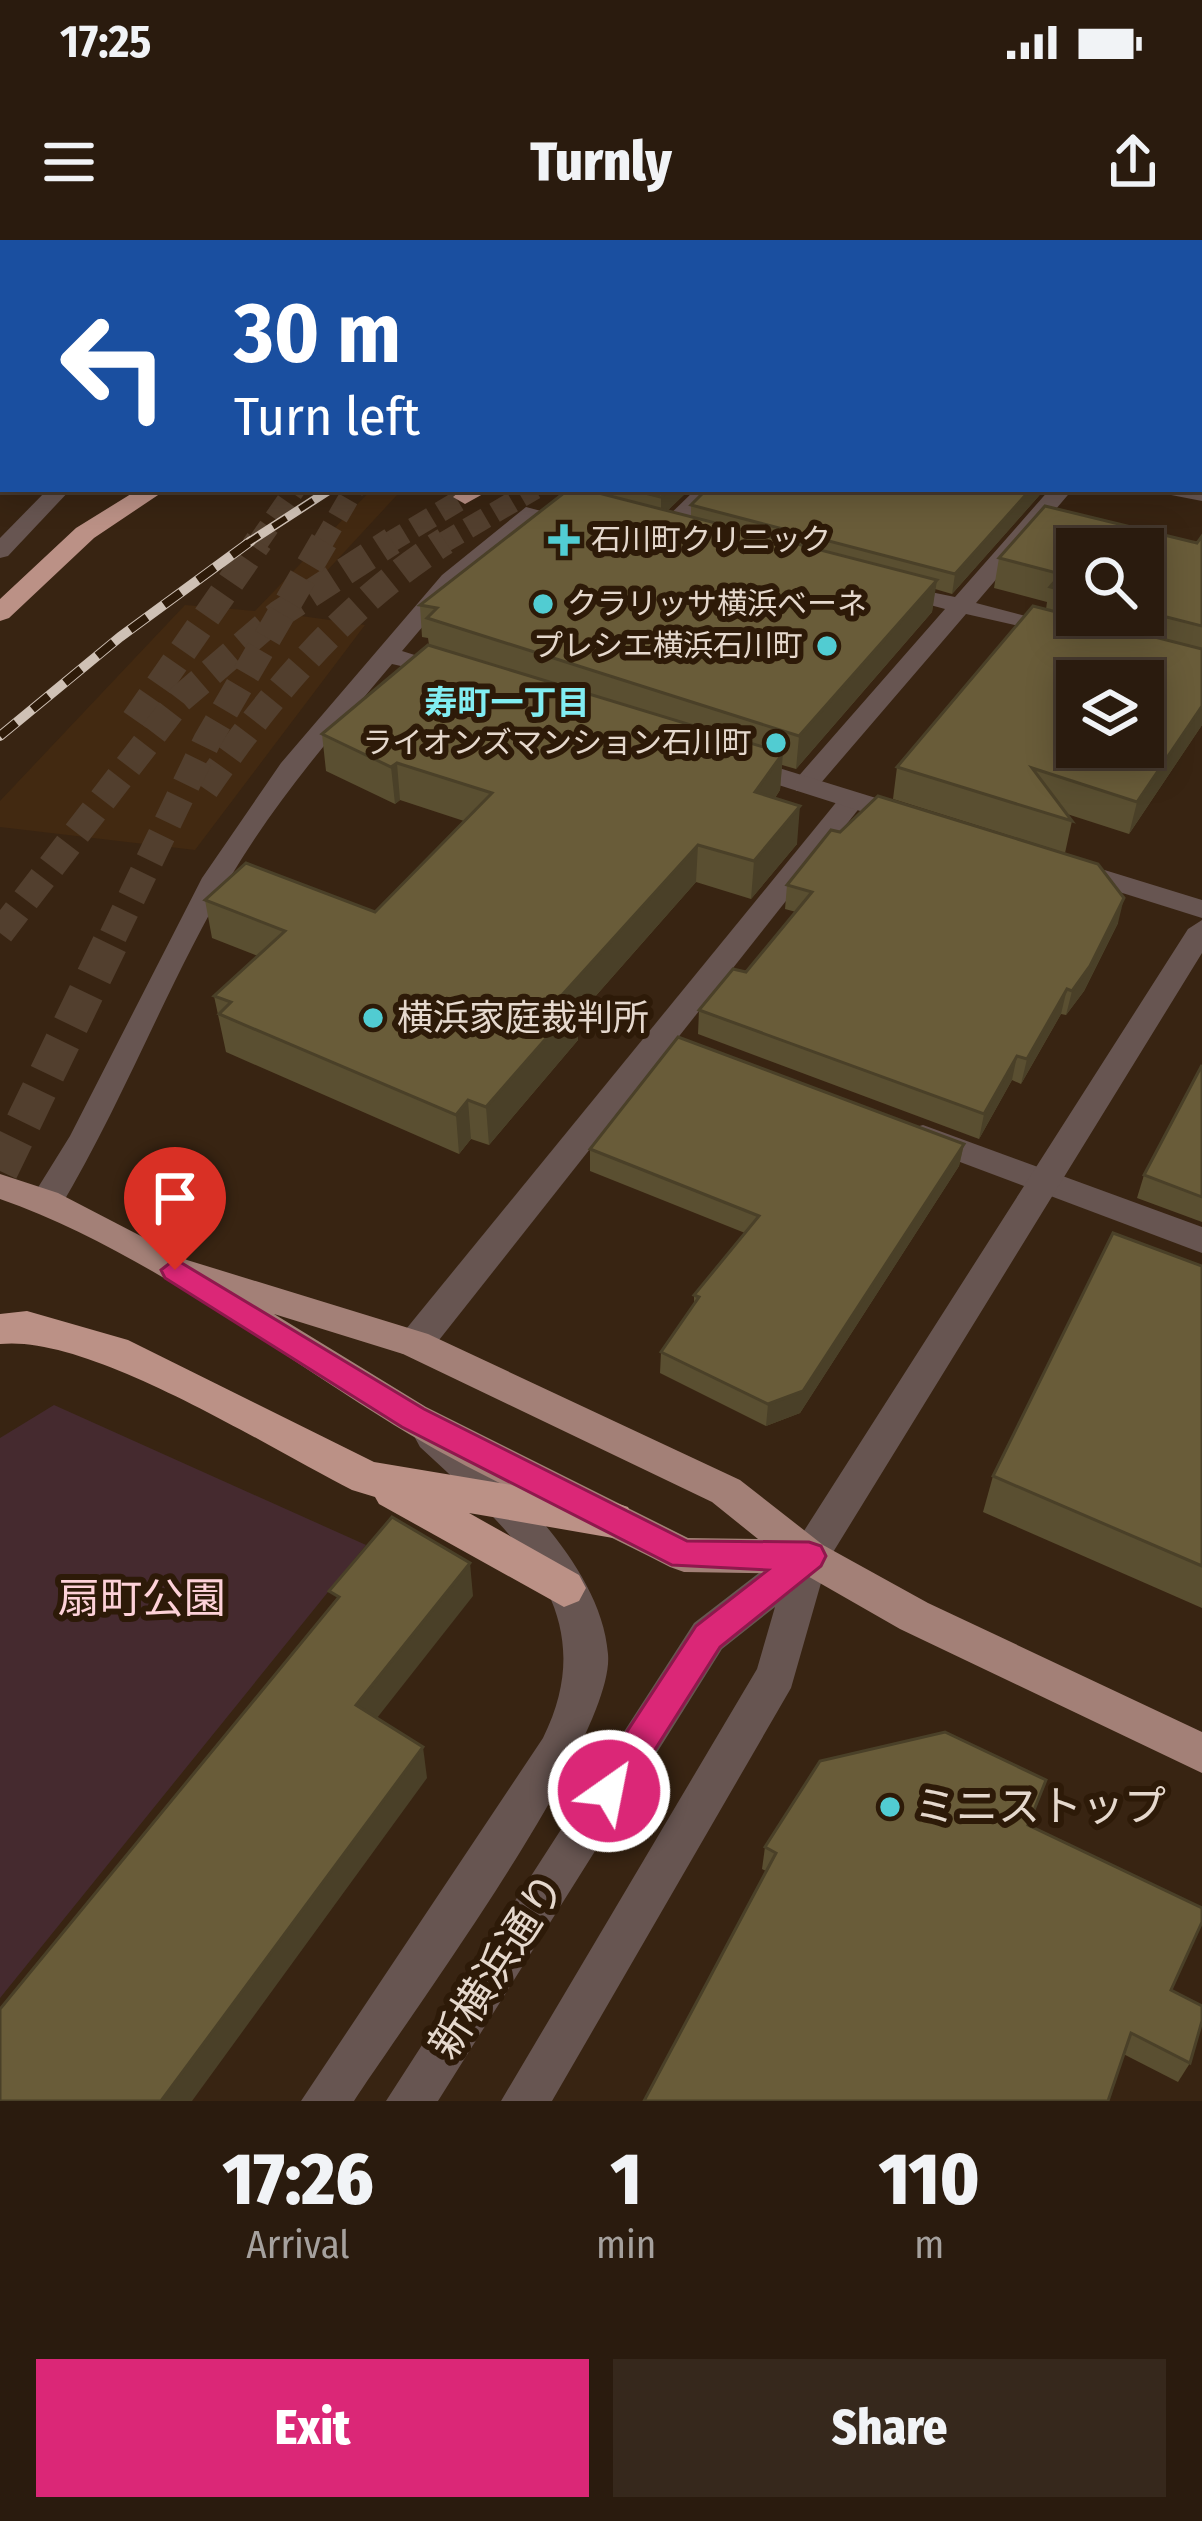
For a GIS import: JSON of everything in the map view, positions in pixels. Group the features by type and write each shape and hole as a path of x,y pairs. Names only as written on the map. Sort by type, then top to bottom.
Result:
{"highway":[{"path":"0,613 85,533 150,492"},
{"path":"0,1329 27,1326 114,1351 367,1478 564,1588"},
{"path":"367,1478 613,1520"}],"main road":[{"path":"0,1186 46,1202 175,1270 413,1418 684,1555 809,1556"},
{"path":"175,1270 415,1345 726,1491 809,1556 914,1616 1202,1754"}],"street":[{"path":"0,551 57,492"},
{"path":"669,530 705,492"},
{"path":"805,785 1059,492"},
{"path":"46,1202 85,1139 216,878 290,769 450,580 543,510"},
{"path":"871,582 1092,641"},
{"path":"386,654 474,682"},
{"path":"717,757 940,827"},
{"path":"415,1345 672,1042 853,800"},
{"path":"1050,861 1202,909"},
{"path":"525,2101 776,1675 809,1556 1202,929"},
{"path":"883,1121 1202,1240"},
{"path":"326,2101 558,1752 583,1701 588,1653 564,1588 505,1501 413,1418"},
{"name":"新横浜通り","path":"410,2101 708,1636 809,1556"}],"shaded area":[{"path":"369,492 414,492 397,495 287,614 365,625 195,850 0,827 0,801 185,605 255,611"}],"green space":[{"name":"扇町公園","path":"54,1405 366,1545 0,1998 0,1438"}],"building":[{"path":"565,492 595,492 937,580 799,736 427,618 437,608 420,605"},
{"path":"704,492 1028,492 955,574 691,505"},
{"path":"1045,506 1135,528 1056,528 1056,573 999,558"},
{"path":"1164,535 1197,543 1202,536 1202,626 1164,616"},
{"path":"1033,606 1056,612 1056,636 1151,636 1202,649 1202,706 1164,762 1164,660 1056,660 1056,768 1160,768 1137,802 1032,768 1072,821 897,767"},
{"path":"428,645 783,753 755,792 800,806 754,861 698,845 561,996 578,1002 486,1107 468,1100 456,1115 219,1014 231,1002 214,996 285,931 205,900 246,863 375,912 492,793 397,763 391,767 322,734"},
{"path":"878,796 1098,864 1124,898 1090,966 1072,991 1067,989 1027,1059 1017,1056 984,1114 699,1010 733,969 746,972 812,892 787,885 831,830 840,832"},
{"path":"678,1037 964,1144 803,1391 768,1404 661,1352 699,1297 694,1295 759,1216 590,1149"},
{"path":"1202,1065 1202,1197 1144,1175"},
{"path":"1113,1233 1202,1266 1202,1566 993,1476"},
{"path":"392,1517 470,1563 356,1705 423,1747 161,2101 0,2101 0,2009 339,1597 329,1591"},
{"path":"945,1732 1046,1780 1028,1825 1202,1908 1202,1922 1171,1990 1202,2006 1190,2063 1131,2033 1108,2101 644,2101 776,1853 765,1847 820,1761"}],"tunnel":[{"path":"257,544 293,492"},
{"path":"322,544 352,492"},
{"path":"441,544 530,492"},
{"path":"387,544 465,497"},
{"path":"135,720 259,541"},
{"path":"283,612 324,541"},
{"path":"283,612 392,541"},
{"path":"205,789 313,653 375,593 445,541"},
{"path":"0,933 180,699 283,612"},
{"path":"113,936 207,741 283,612"},
{"path":"0,1171 115,933"}],"railway":[{"path":"246,544 326,492"},
{"path":"0,736 120,637 251,541"}],"place":[{"name":"石川町クリニック","path":"564,540"},
{"name":"クラリッサ横浜ベーネ","path":"543,604"},
{"name":"プレシエ横浜石川町","path":"827,646"},
{"name":"ライオンズマンション石川町","path":"776,743"},
{"name":"横浜家庭裁判所","path":"373,1018"},
{"name":"ミニストップ","path":"890,1807"}],"district":[{"name":"寿町一丁目","path":"507,703"}],"route":[{"path":"175,1270 413,1418 684,1555 809,1556 708,1636 609,1791"}]}
